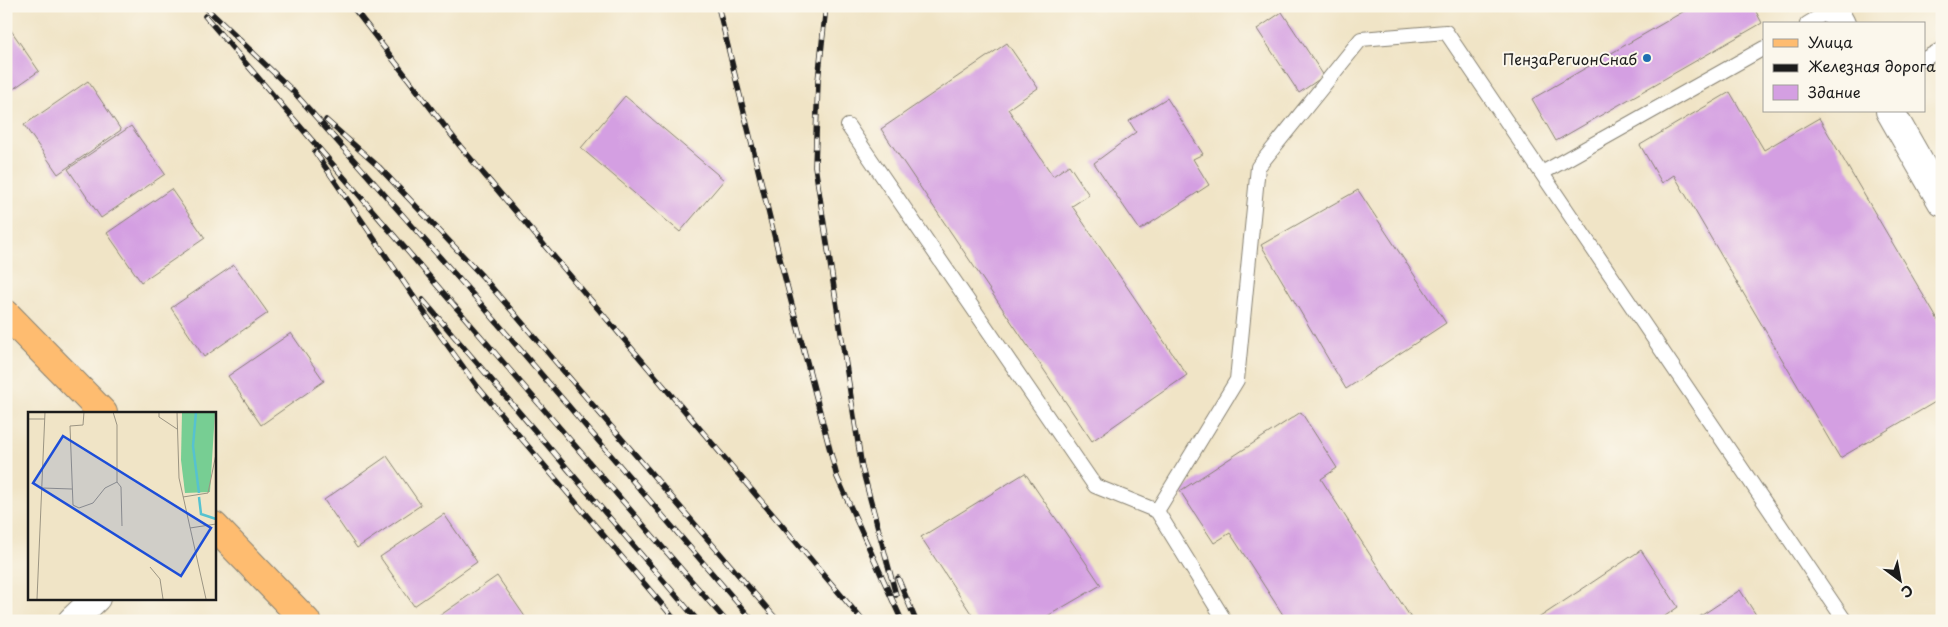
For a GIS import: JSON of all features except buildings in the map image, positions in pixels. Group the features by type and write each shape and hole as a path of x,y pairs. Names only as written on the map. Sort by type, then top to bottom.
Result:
{"main road":[{"path":"6,314 102,412"},
{"path":"215,527 306,621"}],"street":[{"path":"1891,112 1942,202"},
{"path":"72,621 94,600"}],"lane":[{"path":"1812,22 1835,13"},
{"path":"1157,511 1237,380 1258,167 1361,39 1446,32 1845,621"},
{"path":"1542,173 1763,49"},
{"path":"1926,58 1942,50"},
{"path":"848,126 1095,486 1157,511 1225,621"}],"railway":[{"path":"204,6 292,90 475,297 753,621"},
{"path":"352,6 460,146 863,621"},
{"path":"718,6 780,259 837,477 902,621"},
{"path":"826,6 818,81 815,166 862,468 896,595"},
{"path":"205,16 726,621"},
{"path":"326,120 379,167 482,276 778,621"},
{"path":"315,152 435,328 477,386 676,621"},
{"path":"423,300 698,621"},
{"path":"898,578 916,621"}],"place":[{"name":"ПензаРегионСнаб","path":"1647,58"}]}
